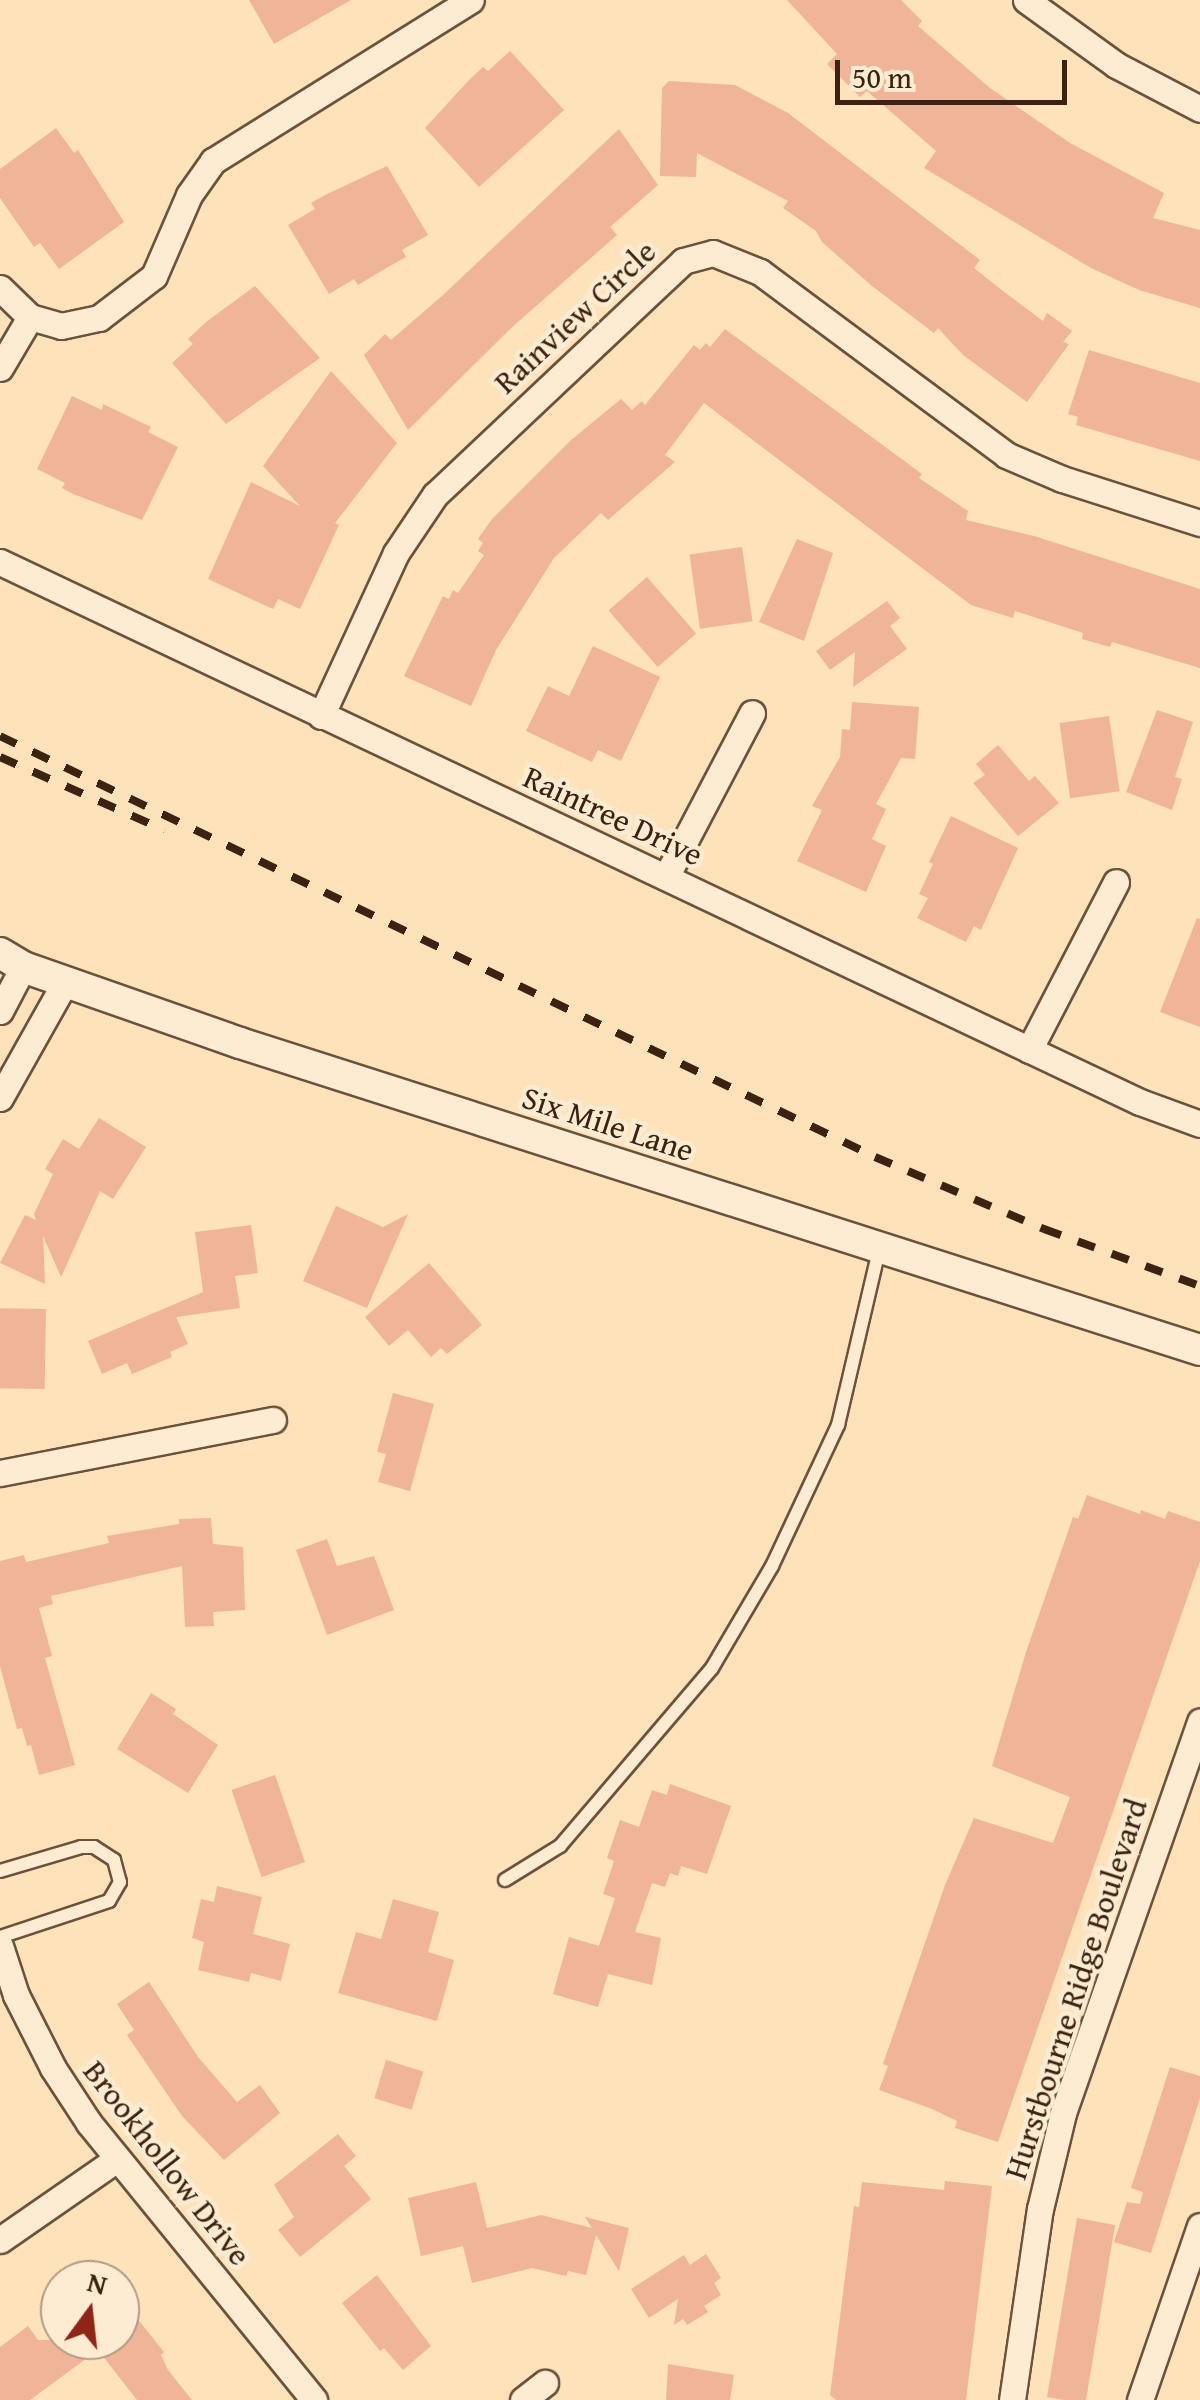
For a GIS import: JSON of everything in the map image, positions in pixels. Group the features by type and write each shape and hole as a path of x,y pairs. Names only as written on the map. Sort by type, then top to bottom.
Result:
{"street":[{"path":"0,288 30,317 60,326 99,318 154,276 189,195 212,162 471,0"},
{"path":"1026,0 1116,65 1200,109"},
{"name":"Rainview Circle","path":"322,716 396,553 435,495 683,261 714,253 760,272 1006,455 1062,480 1200,523"},
{"path":"0,368 30,317"},
{"name":"Raintree Drive","path":"0,562 1140,1102 1200,1124"},
{"path":"666,877 752,713"},
{"path":"1029,1050 1116,882"},
{"path":"0,1011 12,960"},
{"name":"Six Mile Lane","path":"12,960 65,982 1200,1350"},
{"path":"0,1098 65,982"},
{"path":"0,1473 273,1420"},
{"name":"Hurstbourne Ridge Boulevard","path":"1012,2400 1040,2208 1063,2112 1200,1721"},
{"name":"Brookhollow Drive","path":"0,1946 16,1996 53,2068 117,2159 314,2400"},
{"path":"0,2240 117,2159"},
{"path":"1140,2400 1200,2226"},
{"path":"523,2400 544,2382"}],"lane":[{"path":"505,1880 560,1846 712,1668 772,1566 838,1425 879,1248"},
{"path":"0,1871 81,1847 94,1848 114,1860 120,1882 109,1901 0,1937"}],"building":[{"path":"249,0 351,0 274,44"},
{"path":"787,0 901,0 922,21 918,26 990,88 1070,143 1164,193 1153,218 1200,230 1200,308 1139,290 1091,268 924,168 936,151 867,91 860,97 827,64 837,54"},
{"path":"510,51 564,110 479,187 425,128 483,67 488,71"},
{"path":"669,81 735,85 788,113 980,260 974,268 999,288 1043,321 1047,313 1072,331 1063,342 1069,344 1027,402 963,355 938,328 934,333 872,286 822,242 816,231 783,208 788,201 697,153 696,177 660,176 662,88"},
{"path":"56,128 74,153 78,150 124,222 59,269 40,243 34,247 0,198 0,169"},
{"path":"619,129 658,185 610,227 617,235 511,328 408,430 364,355 385,334 391,340 443,295"},
{"path":"387,166 428,235 402,250 406,257 358,285 354,279 329,294 288,225 315,209 311,203"},
{"path":"255,286 320,358 226,424 172,363 193,344 188,339 206,322"},
{"path":"725,329 922,474 919,478 968,511 966,520 1034,536 1200,589 1200,668 1112,642 1110,647 1082,639 1083,633 1015,611 1013,618 971,605 704,403 665,455 675,462 608,520 601,513 554,558 496,650 471,706 404,676 443,596 449,599 453,590 458,593 484,555 478,551 483,543 478,539 492,519 570,441 621,399 632,410 642,401 645,405 694,345 700,350 706,343 710,347"},
{"path":"1089,350 1200,383 1200,461 1076,425 1078,417 1068,414"},
{"path":"331,371 397,443 335,523 339,525 300,609 278,599 273,609 208,579 251,482 300,506 263,466"},
{"path":"72,396 102,410 103,404 151,427 148,432 178,447 142,520 73,494 62,488 65,483 37,469"},
{"path":"797,539 833,553 804,641 759,622"},
{"path":"742,547 752,621 700,629 690,554"},
{"path":"647,577 696,634 658,667 609,610"},
{"path":"887,601 900,618 890,626 907,649 853,687 855,652 830,670 816,651"},
{"path":"593,646 660,677 621,761 598,750 592,762 526,731 548,686 569,696"},
{"path":"852,702 919,707 915,759 901,758 876,804 886,809 872,839 886,846 866,892 797,861 822,810 812,806 840,757 842,729 850,730"},
{"path":"1157,710 1193,722 1175,777 1182,779 1172,810 1126,792"},
{"path":"1109,716 1120,791 1070,798 1059,723"},
{"path":"998,745 1029,781 1035,776 1059,803 1018,836 973,783 985,775 976,764"},
{"path":"951,816 1018,848 981,930 974,926 966,942 917,918 928,898 919,894 933,864 929,862"},
{"path":"1197,918 1200,919 1200,1027 1160,1012"},
{"path":"99,1118 146,1147 113,1199 100,1191 61,1277 43,1236 45,1284 0,1263 25,1215 36,1220 34,1214 53,1174 45,1169 63,1139 79,1149"},
{"path":"336,1206 383,1227 408,1214 367,1308 303,1281"},
{"path":"251,1225 258,1273 235,1276 240,1308 176,1317 188,1344 170,1352 172,1357 132,1374 127,1363 102,1374 88,1341 203,1292 195,1232"},
{"path":"429,1263 482,1325 447,1354 441,1348 431,1357 408,1330 389,1346 365,1317"},
{"path":"0,1308 46,1309 45,1389 0,1388"},
{"path":"393,1393 434,1404 410,1491 378,1482 386,1454 377,1452"},
{"path":"1087,1495 1140,1514 1141,1510 1165,1519 1168,1511 1200,1522 1200,1561 998,2142 955,2128 957,2121 879,2090 888,2066 883,2064 945,1885 974,1818 1053,1843 1070,1797 992,1766 1073,1517 1078,1519"},
{"path":"211,1518 213,1544 243,1547 245,1610 213,1612 214,1626 185,1627 182,1566 51,1596 53,1604 39,1608 52,1656 45,1658 75,1765 39,1775 31,1745 27,1746 22,1728 17,1729 0,1666 0,1561 24,1555 26,1562 109,1543 107,1536 179,1524 179,1519"},
{"path":"327,1539 337,1566 374,1556 394,1610 327,1635 296,1550"},
{"path":"151,1693 176,1709 173,1714 218,1745 188,1793 117,1749"},
{"path":"275,1775 305,1862 261,1877 232,1790"},
{"path":"670,1784 731,1806 707,1874 681,1866 678,1876 670,1873 665,1887 652,1883 635,1932 661,1938 652,1985 608,1974 598,2007 553,1994 569,1937 599,1946 615,1898 603,1894 614,1861 607,1858 620,1820 639,1827 652,1790 667,1795"},
{"path":"217,1886 262,1897 253,1934 290,1944 281,1981 251,1973 249,1982 198,1970 204,1942 192,1938 201,1899 214,1902"},
{"path":"393,1899 439,1912 428,1952 454,1960 437,2021 338,1993 356,1932 381,1939"},
{"path":"149,1982 198,2057 237,2102 260,2085 280,2113 224,2160 182,2116 127,2035 134,2030 117,2004"},
{"path":"386,2060 423,2071 412,2110 374,2098"},
{"path":"1170,2067 1200,2076 1200,2098 1151,2253 1114,2242 1127,2202 1140,2204 1143,2192 1131,2188"},
{"path":"338,2134 356,2156 344,2166 371,2199 300,2257 278,2230 294,2217 274,2185"},
{"path":"945,2181 992,2186 966,2400 836,2400 830,2395 854,2206 859,2207 862,2182 944,2190"},
{"path":"476,2182 487,2228 541,2215 592,2228 585,2217 629,2228 619,2271 596,2235 586,2275 568,2271 566,2276 532,2268 472,2283 463,2246 421,2256 408,2198"},
{"path":"1077,2218 1115,2225 1086,2400 1064,2400 1047,2397"},
{"path":"706,2254 721,2278 714,2283 721,2295 704,2306 708,2312 687,2325 683,2319 674,2325 678,2299 649,2318 631,2289 684,2255 690,2265"},
{"path":"377,2275 431,2346 403,2370 384,2348 380,2351 342,2303"},
{"path":"140,2322 164,2352 161,2355 168,2370 192,2400 137,2400 106,2360 140,2360"},
{"path":"28,2326 38,2340 40,2360 84,2360 30,2400 0,2400 0,2347"},
{"path":"668,2364 734,2375 730,2400 666,2400"}],"railway":[{"path":"0,736 875,1157 1044,1229 1200,1286"},
{"path":"0,757 164,830"}]}
